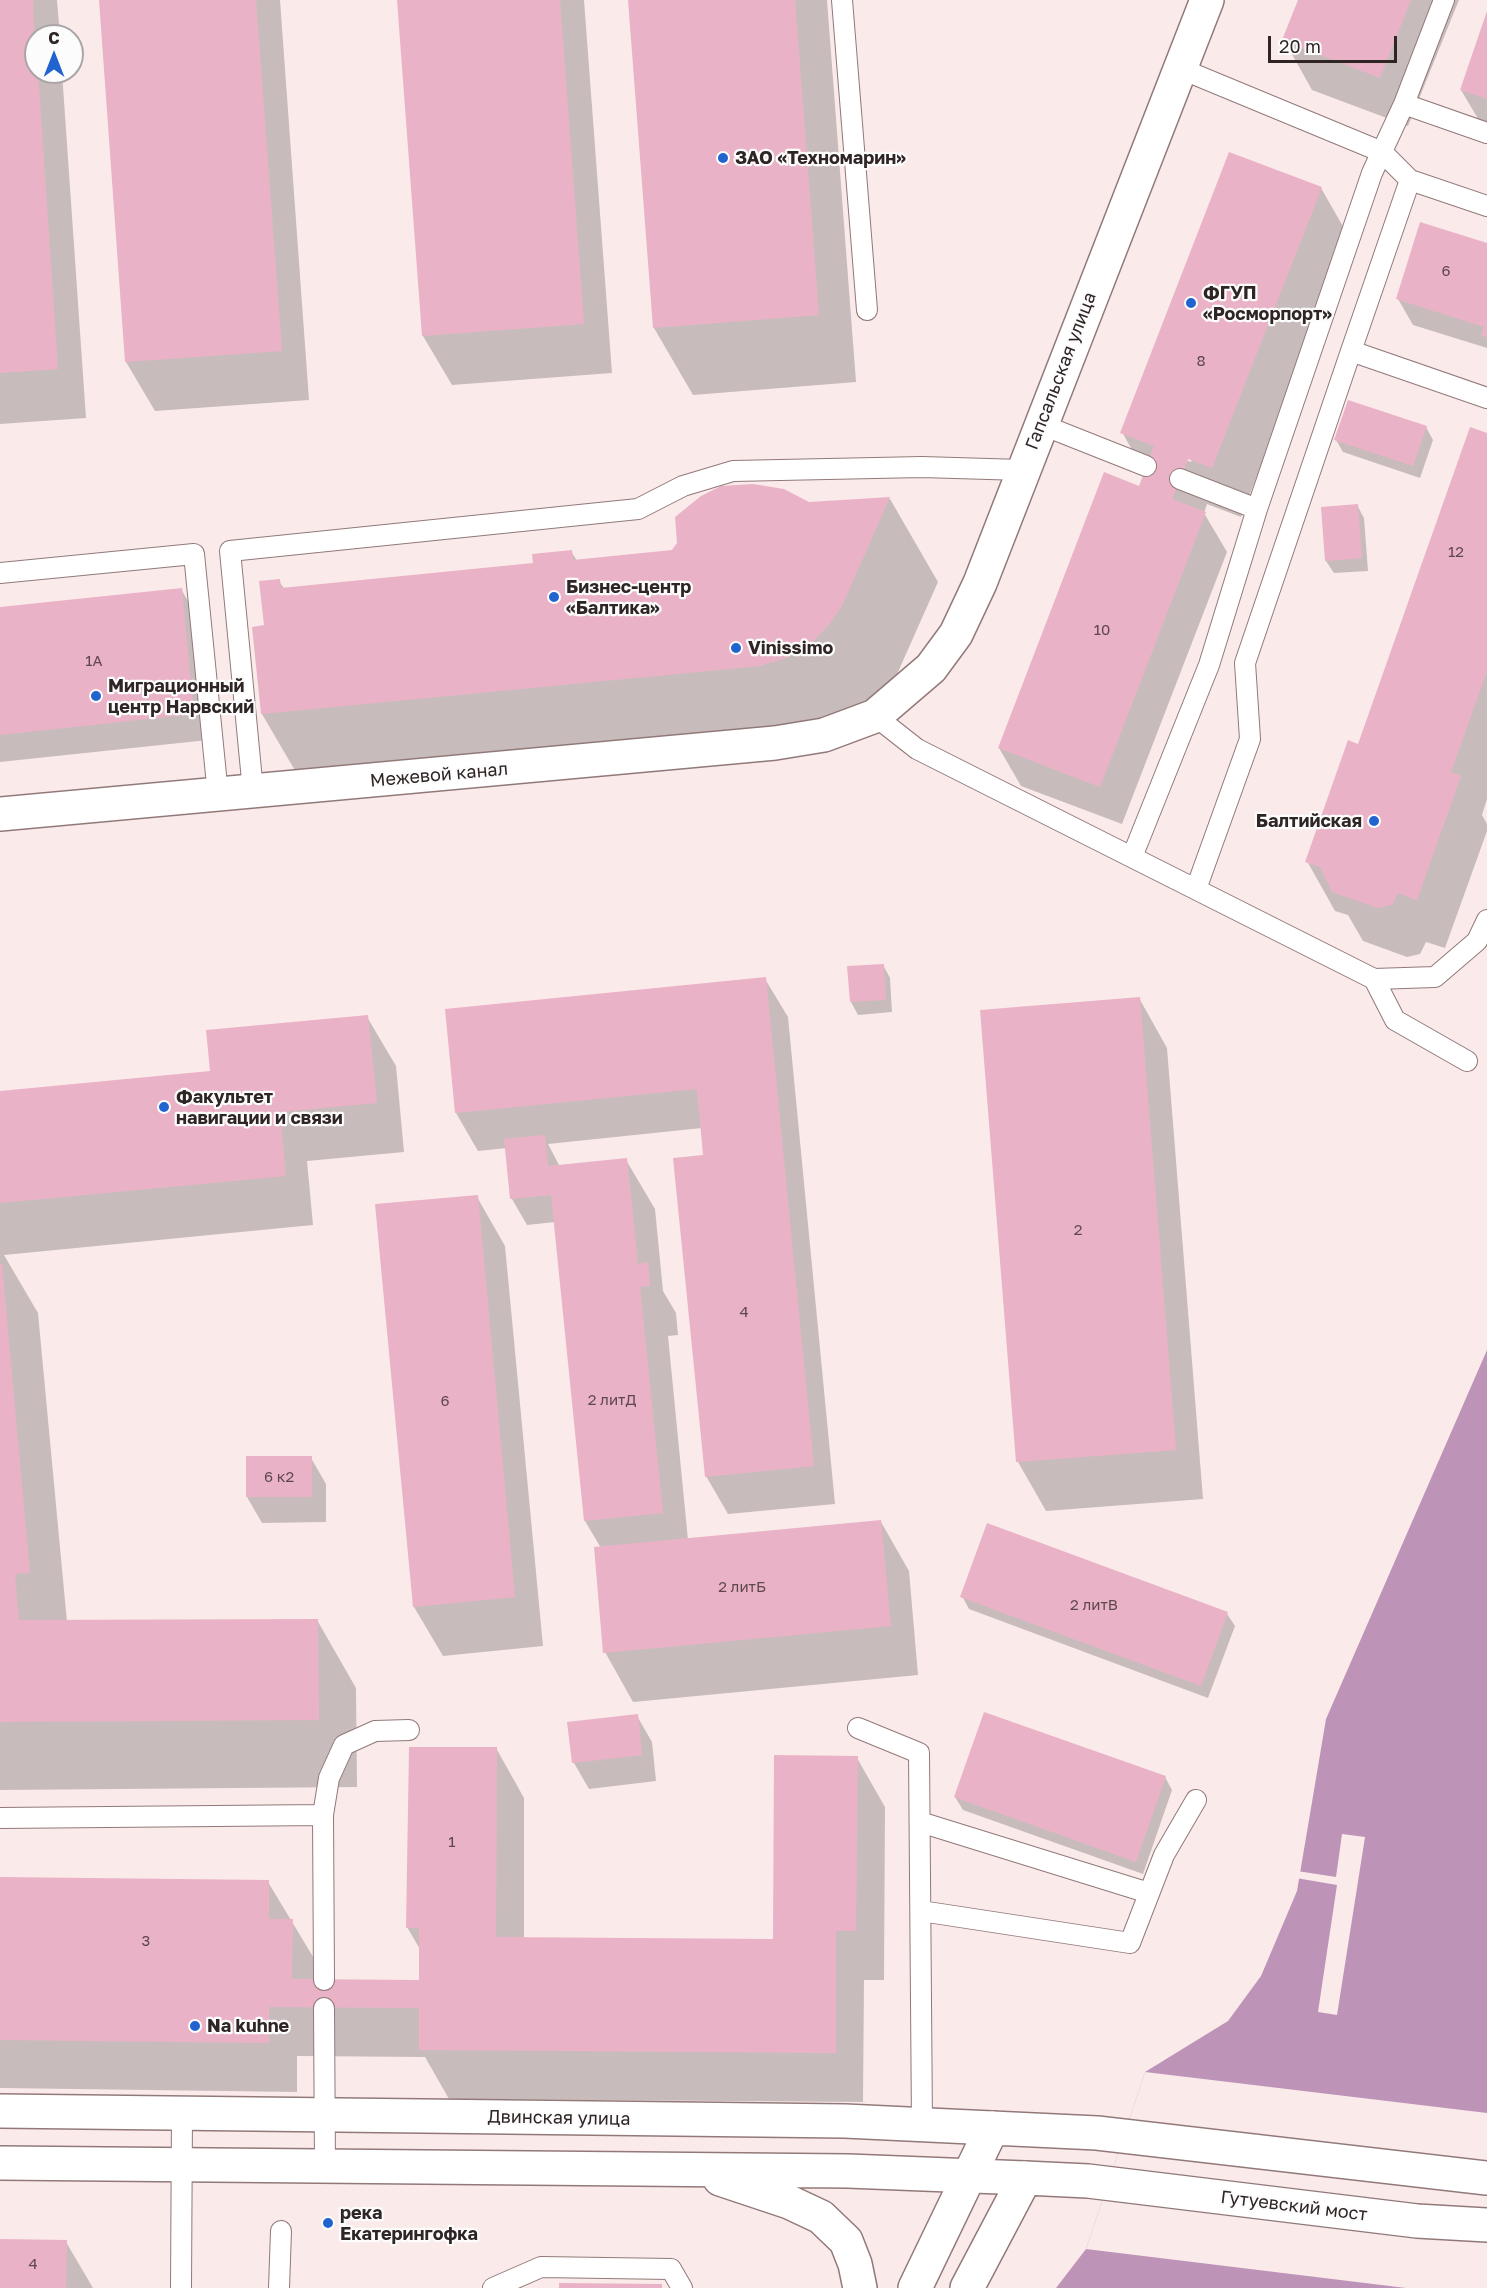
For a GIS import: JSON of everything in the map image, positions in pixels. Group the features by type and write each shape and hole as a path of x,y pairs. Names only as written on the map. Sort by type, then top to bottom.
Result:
{"street":[{"name":"Гапсальская улица","path":"875,716 931,668 956,634 980,583 1022,470 1207,0"},
{"name":"Межевой канал","path":"0,814 775,743 824,735 875,716"},
{"name":"Двинская улица","path":"0,2111 845,2121 1117,2136 1487,2178"},
{"path":"915,2288 992,2128"},
{"path":"0,2163 848,2171 1025,2178 967,2288"},
{"path":"693,2169 789,2202 821,2217 846,2241 855,2264 860,2288"},
{"name":"Гутуевский мост","path":"1025,2178 1100,2182 1417,2221 1487,2226"}],"lane":[{"path":"842,0 867,310"},
{"path":"1132,857 1209,665 1257,509 1372,173 1404,104 1443,0"},
{"path":"1179,68 1382,152 1410,180 1487,206"},
{"path":"1404,104 1487,133"},
{"path":"1196,889 1250,739 1245,663 1410,180"},
{"path":"1351,351 1487,398"},
{"path":"1040,424 1146,466"},
{"path":"254,791 230,551 639,509 683,486 733,471 922,467 1022,470"},
{"path":"1180,479 1257,509"},
{"path":"0,573 194,554 218,795"},
{"path":"875,716 917,749 1374,979 1435,977 1478,941 1487,920"},
{"path":"1374,979 1395,1020 1467,1061"},
{"path":"858,1728 918,1753 922,2125"},
{"path":"324,1980 323,1815 328,1778 344,1745 375,1731 409,1730"},
{"path":"921,1911 1130,1943 1164,1855 1196,1800"},
{"path":"0,1818 323,1815"},
{"path":"920,1821 1149,1893"},
{"path":"324,2008 325,2166"},
{"path":"182,2113 183,2286"},
{"path":"279,2288 280,2231"},
{"path":"493,2288 541,2267 671,2269 682,2288"}],"shaded area":[{"path":"1487,1350 1487,2288 1056,2288 1086,2249 1145,2072 1228,2021 1261,1976 1297,1891 1326,1719"}],"pier":[{"path":"1342,1834 1365,1837 1337,2015 1318,2012 1337,1885 1296,1878 1297,1871 1336,1877"},
{"path":"1145,2072 1487,2113 1487,2288 1406,2288 1086,2249"}],"building":[{"path":"0,0 33,0 34,24 24,24 24,84 39,84 58,369 0,373"},
{"path":"99,0 256,0 282,351 125,362"},
{"path":"397,0 560,0 584,324 422,336"},
{"name":"ЗАО «Техномарин»","path":"628,0 795,0 819,315 653,328"},
{"path":"1298,0 1411,0 1380,78 1282,40"},
{"path":"1487,11 1487,99 1460,90"},
{"path":"1229,152 1322,187 1212,468 1188,459 1172,499 1206,512 1100,787 998,748 1104,472 1139,486 1154,446 1120,433"},
{"path":"1420,222 1487,243 1487,337 1481,336 1484,327 1396,299"},
{"path":"1348,400 1427,426 1413,466 1334,440"},
{"path":"1470,427 1487,433 1487,671 1451,772 1461,776 1417,900 1398,893 1392,905 1378,908 1332,892 1320,867 1305,862 1348,740 1358,744"},
{"name":"Бизнес-центр «Балтика»","path":"753,484 784,489 809,502 890,497 842,606 829,625 812,642 789,657 760,666 261,714 252,627 264,625 259,581 280,579 281,588 533,563 532,554 572,550 573,560 672,550 677,543 675,517 701,496 721,486"},
{"path":"1358,504 1362,558 1325,561 1321,507"},
{"path":"182,588 194,714 0,735 0,607"},
{"path":"884,964 886,1000 850,1002 847,966"},
{"path":"766,977 814,1466 705,1477 673,1158 703,1155 697,1089 455,1113 445,1009"},
{"path":"1140,997 1176,1450 1016,1462 980,1010"},
{"name":"Факультет навигации и связи","path":"368,1015 377,1103 280,1112 286,1176 0,1203 0,1091 210,1071 206,1030"},
{"path":"545,1135 548,1166 627,1158 638,1264 648,1262 650,1286 640,1287 663,1513 584,1521 551,1195 510,1199 504,1139"},
{"path":"478,1195 515,1597 413,1607 375,1204"},
{"path":"0,1264 2,1264 30,1573 15,1574 19,1620 318,1619 319,1720 0,1722"},
{"path":"246,1456 312,1456 312,1497 246,1497"},
{"path":"881,1520 891,1626 603,1653 594,1547"},
{"path":"987,1523 1228,1612 1201,1686 960,1597"},
{"path":"984,1712 1166,1776 1136,1862 954,1797"},
{"path":"638,1714 642,1755 572,1763 567,1722"},
{"path":"409,1747 497,1747 496,1937 773,1939 774,1755 858,1756 856,1931 836,1931 836,2053 419,2050 419,2008 269,2007 269,2043 0,2040 0,1877 269,1880 269,1919 293,1919 292,1979 419,1980 419,1928 406,1928"},
{"path":"0,2239 67,2240 66,2288 0,2288"},
{"path":"559,2283 662,2284 662,2288 559,2288"}],"place":[{"name":"ЗАО «Техномарин»","path":"723,158"},
{"name":"ФГУП «Росморпорт»","path":"1191,303"},
{"name":"Бизнес-центр «Балтика»","path":"554,597"},
{"name":"Vinissimo","path":"736,648"},
{"name":"Миграционный центр Нарвский","path":"96,696"},
{"name":"Балтийская","path":"1374,821"},
{"name":"Факультет навигации и связи","path":"164,1107"},
{"name":"Na kuhne","path":"195,2026"},
{"name":"река Екатерингофка","path":"328,2223"}]}
